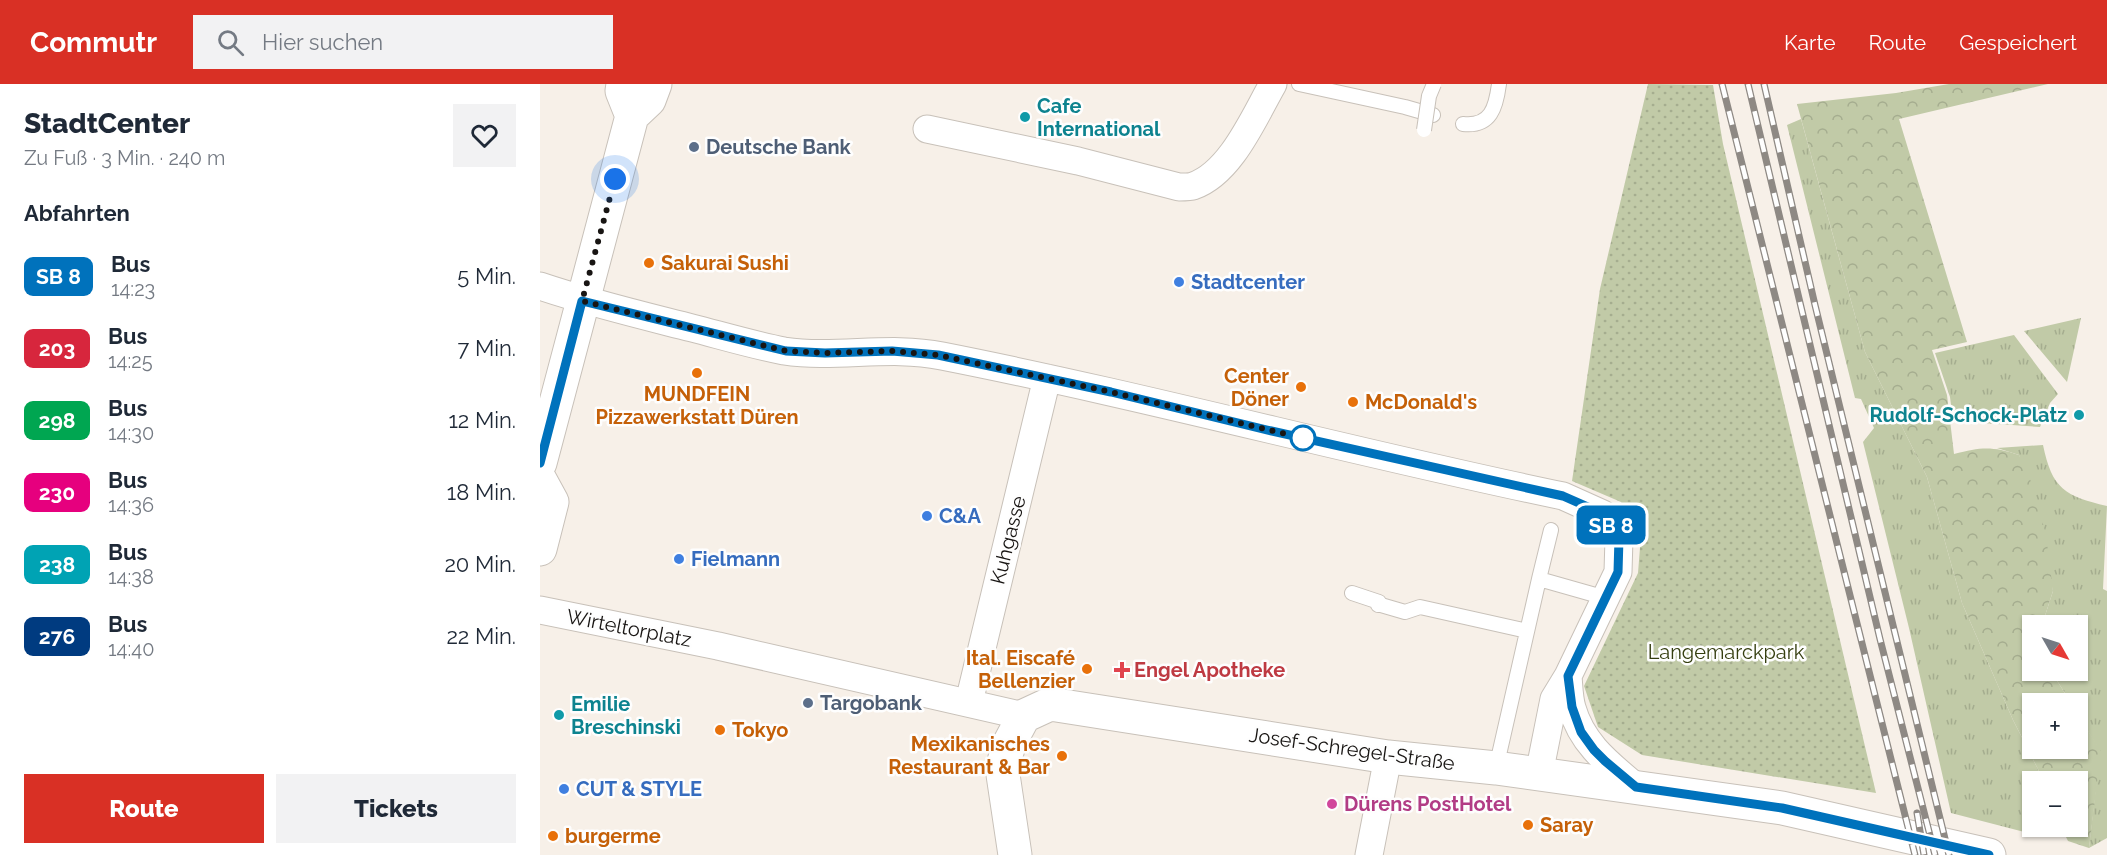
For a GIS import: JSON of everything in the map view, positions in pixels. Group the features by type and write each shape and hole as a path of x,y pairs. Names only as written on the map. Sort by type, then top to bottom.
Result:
{"street":[{"path":"623,84 622,91 632,116"},
{"path":"540,463 632,116 649,100 655,84"},
{"path":"927,129 1078,161 1179,187 1193,186 1221,168 1236,148 1273,84"},
{"path":"540,286 582,301 786,351 825,353 892,351 938,355 1047,378 1563,496 1604,514 1619,538 1618,572 1568,676 1554,699 1539,774"},
{"name":"Kuhgasse","path":"969,702 1047,378"},
{"path":"540,480 552,502 540,549"},
{"name":"Wirteltorplatz","path":"540,610 718,646 969,702"},
{"path":"1568,676 1572,707 1581,732 1594,750 1636,787"},
{"path":"969,702 1024,716 1010,742 1002,768 1015,855"},
{"name":"Josef-Schregel-Straße","path":"1024,716 1050,704 1388,757 1496,768 1782,808 1989,855"},
{"path":"1369,855 1388,757"}],"lane":[{"path":"1299,84 1405,106 1433,115"},
{"path":"1424,130 1429,96 1434,84"},
{"path":"1463,124 1476,125 1487,118 1497,103 1499,84"},
{"path":"1496,768 1551,530"},
{"path":"1539,579 1606,598"},
{"path":"1352,594 1405,612 1420,607 1527,631"}],"green space":[{"name":"Langemarckpark","path":"1648,84 1713,85 1723,144 1876,793 1642,755 1598,727 1584,686 1638,573 1641,535 1621,502 1572,481 1600,289"},
{"path":"1949,84 2048,84 1899,119 1967,342 1932,350 1947,395 1954,454 1986,448 2019,455 2033,486 2046,535 2053,591 2045,615 2022,615 2022,681 2057,681 2065,693 2022,693 2022,738 1962,603 1927,477 1865,352 1797,104 1896,93"},
{"path":"1801,119 1865,352 1927,477 1962,603 2022,738 2022,759 2033,759 2039,771 2022,771 2022,831 1951,813 1909,628 1863,442 1874,428 1861,399 1855,398 1787,125"},
{"path":"2081,318 2067,382 2024,331"},
{"path":"2014,335 2058,394 2050,403 2040,427 1953,421 1950,397 1935,353"},
{"path":"2043,445 2051,472 2063,488 2071,494 2107,506 2103,589 2107,591 2107,838 2089,848 2100,751 2088,731 2088,693 2065,693 2057,681 2088,681 2088,615 2045,615 2053,591 2019,455 1997,448"},
{"path":"2088,731 2101,751 2089,848 2068,841 2066,837 2088,837 2088,771 2039,771 2033,759 2088,759"}],"railway":[{"path":"1722,84 1915,855"},
{"path":"1748,84 1880,639 1935,855"},
{"path":"1764,84 1815,305 1949,855"},
{"path":"1917,813 1924,855"}],"bus line":[{"path":"540,463 582,301 786,351 825,353 892,351 938,355 1111,392 1267,430 1563,496 1604,514 1619,538 1618,572 1568,676 1572,707 1581,732 1605,761 1636,787 1782,808 1989,855"}],"place":[{"name":"Cafe International","path":"1025,117"},
{"name":"Deutsche Bank","path":"694,147"},
{"name":"Sakurai Sushi","path":"649,263"},
{"name":"Stadtcenter","path":"1179,282"},
{"name":"MUNDFEIN Pizzawerkstatt Düren","path":"697,373"},
{"name":"Center Döner","path":"1301,387"},
{"name":"McDonald's","path":"1353,402"},
{"name":"Rudolf-Schock-Platz","path":"2079,415"},
{"name":"C&A","path":"927,516"},
{"name":"Fielmann","path":"679,559"},
{"name":"Ital. Eiscafé Bellenzier","path":"1087,669"},
{"name":"Engel Apotheke","path":"1122,670"},
{"name":"Targobank","path":"808,703"},
{"name":"Emilie Breschinski","path":"559,715"},
{"name":"Tokyo","path":"720,730"},
{"name":"Mexikanisches Restaurant & Bar","path":"1062,756"},
{"name":"CUT & STYLE","path":"564,789"},
{"name":"Dürens PostHotel","path":"1332,804"},
{"name":"Saray","path":"1528,825"},
{"name":"burgerme","path":"553,836"}],"route":[{"path":"615,179 582,301 786,351 825,353 892,351 938,355 1111,392 1303,438"}]}
